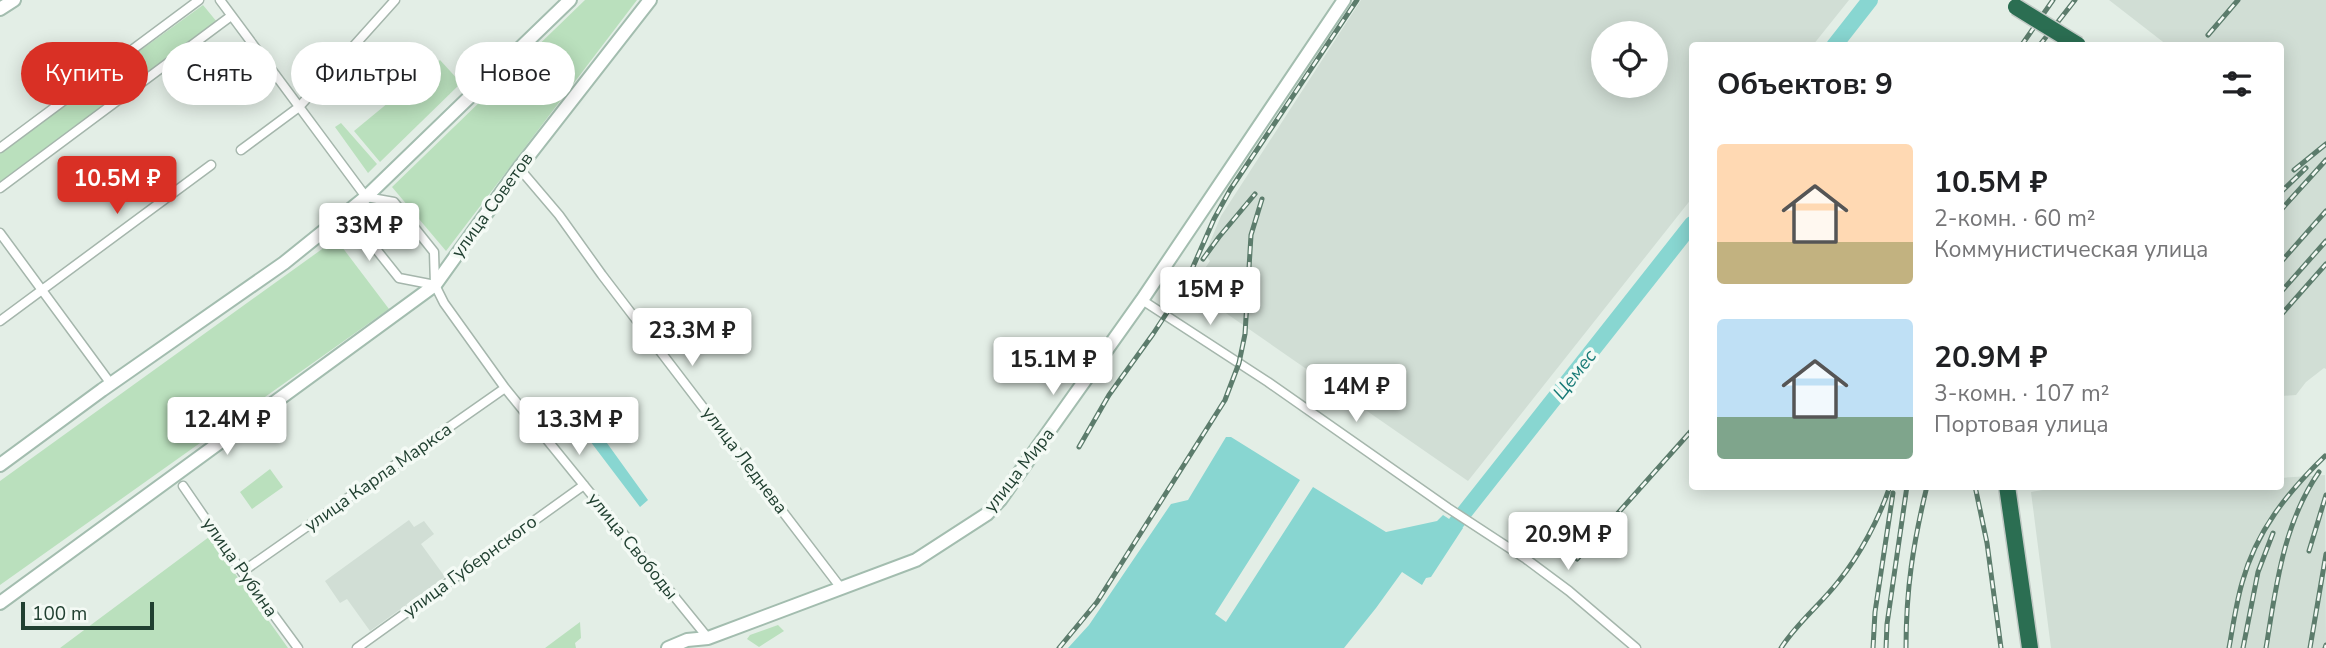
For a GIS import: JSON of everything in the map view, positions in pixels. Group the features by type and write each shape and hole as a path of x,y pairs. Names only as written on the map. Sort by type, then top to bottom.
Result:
{"highway":[{"path":"2011,3 2073,42"},
{"path":"2008,490 2030,648"}],"street":[{"path":"0,9 14,0"},
{"path":"0,148 199,0"},
{"path":"220,0 366,197 360,229 399,278 435,285"},
{"path":"240,150 299,107 395,0"},
{"path":"0,465 284,263 366,197 570,0"},
{"name":"улица Советов","path":"0,603 435,285 519,167 650,0"},
{"name":"улица Мира","path":"668,648 687,640 708,638 916,559 987,514 1000,500 1142,300 1344,0"},
{"path":"0,188 231,16"},
{"path":"0,321 211,165"},
{"name":"улица Леднева","path":"519,167 559,215 841,588"},
{"name":"улица Свободы","path":"366,197 394,202 434,252 435,285 444,303 505,388 708,638"},
{"path":"0,233 111,384"},
{"path":"1142,300 1335,427 1448,508 1526,559 1569,591 1636,648"},
{"name":"улица Карла Маркса","path":"242,572 505,388"},
{"name":"улица Губернского","path":"357,648 584,485"},
{"name":"улица Рубина","path":"183,486 298,648"}],"shaded area":[{"path":"1361,0 1849,0 1815,42 1689,42 1689,202 1468,481 1194,291 1196,281 1210,261 1205,254 1221,216"},
{"path":"2109,0 2326,0 2326,369 2306,382 2296,395 2284,396 2284,42 2163,42"},
{"path":"2325,475 2326,648 2051,648 2031,492 2284,490 2284,478"},
{"path":"409,520 414,527 424,521 434,534 421,544 445,577 370,631 347,599 340,603 325,581"}],"green space":[{"path":"585,0 637,0 575,81 575,42 542,42"},
{"path":"203,5 217,22 190,42 162,42 162,63 148,73 148,45"},
{"path":"441,61 455,76 455,89 441,103"},
{"path":"65,105 105,105 0,183 0,152"},
{"path":"385,105 438,105 380,162 354,131"},
{"path":"477,105 557,105 446,251 392,187"},
{"path":"341,123 377,164 368,173 335,127"},
{"path":"386,213 397,228 382,240 371,225"},
{"path":"336,239 389,309 0,585 0,481"},
{"path":"270,469 283,487 252,509 240,492"},
{"path":"209,537 288,648 60,648"},
{"path":"580,622 581,638 575,643 576,648 545,648"},
{"path":"778,625 784,631 759,647 747,639 750,635"}],"water":[{"path":"594,425 648,500 640,507 584,433"},
{"path":"1226,437 1231,437 1300,480 1215,614 1226,622 1313,487 1386,532 1437,521 1443,515 1463,528 1431,577 1426,578 1422,585 1402,572 1344,648 1068,648 1089,625 1171,504 1188,500"}],"waterway":[{"name":"Цемес","path":"1837,42 1870,0"},
{"name":"Цемес","path":"1456,523 1689,228"}],"railway":[{"path":"1079,447 1109,395 1185,285 1230,190 1357,0"},
{"path":"2024,42 2053,0"},
{"path":"2042,42 2075,0"},
{"path":"2208,35 2238,0"},
{"path":"2294,170 2326,144"},
{"path":"2284,207 2326,160"},
{"path":"2284,189 2306,168"},
{"path":"1203,259 1255,194"},
{"path":"1059,648 1097,602 1225,400 1239,363 1245,334 1251,235 1262,199"},
{"path":"2284,258 2326,211"},
{"path":"2284,288 2326,241"},
{"path":"2284,311 2326,264"},
{"path":"1577,559 1689,433"},
{"path":"2229,648 2240,591 2256,546 2286,498 2325,456"},
{"path":"2266,648 2289,534 2319,472"},
{"path":"1781,648 1854,560 1875,524 1889,490"},
{"path":"1886,648 1906,490"},
{"path":"1906,648 1911,567 1926,490"},
{"path":"1976,490 1987,543 2001,648"},
{"path":"1873,648 1875,612 1893,493"},
{"path":"2309,551 2326,495"},
{"path":"2243,648 2258,572 2273,533"},
{"path":"2310,648 2326,554"}]}
